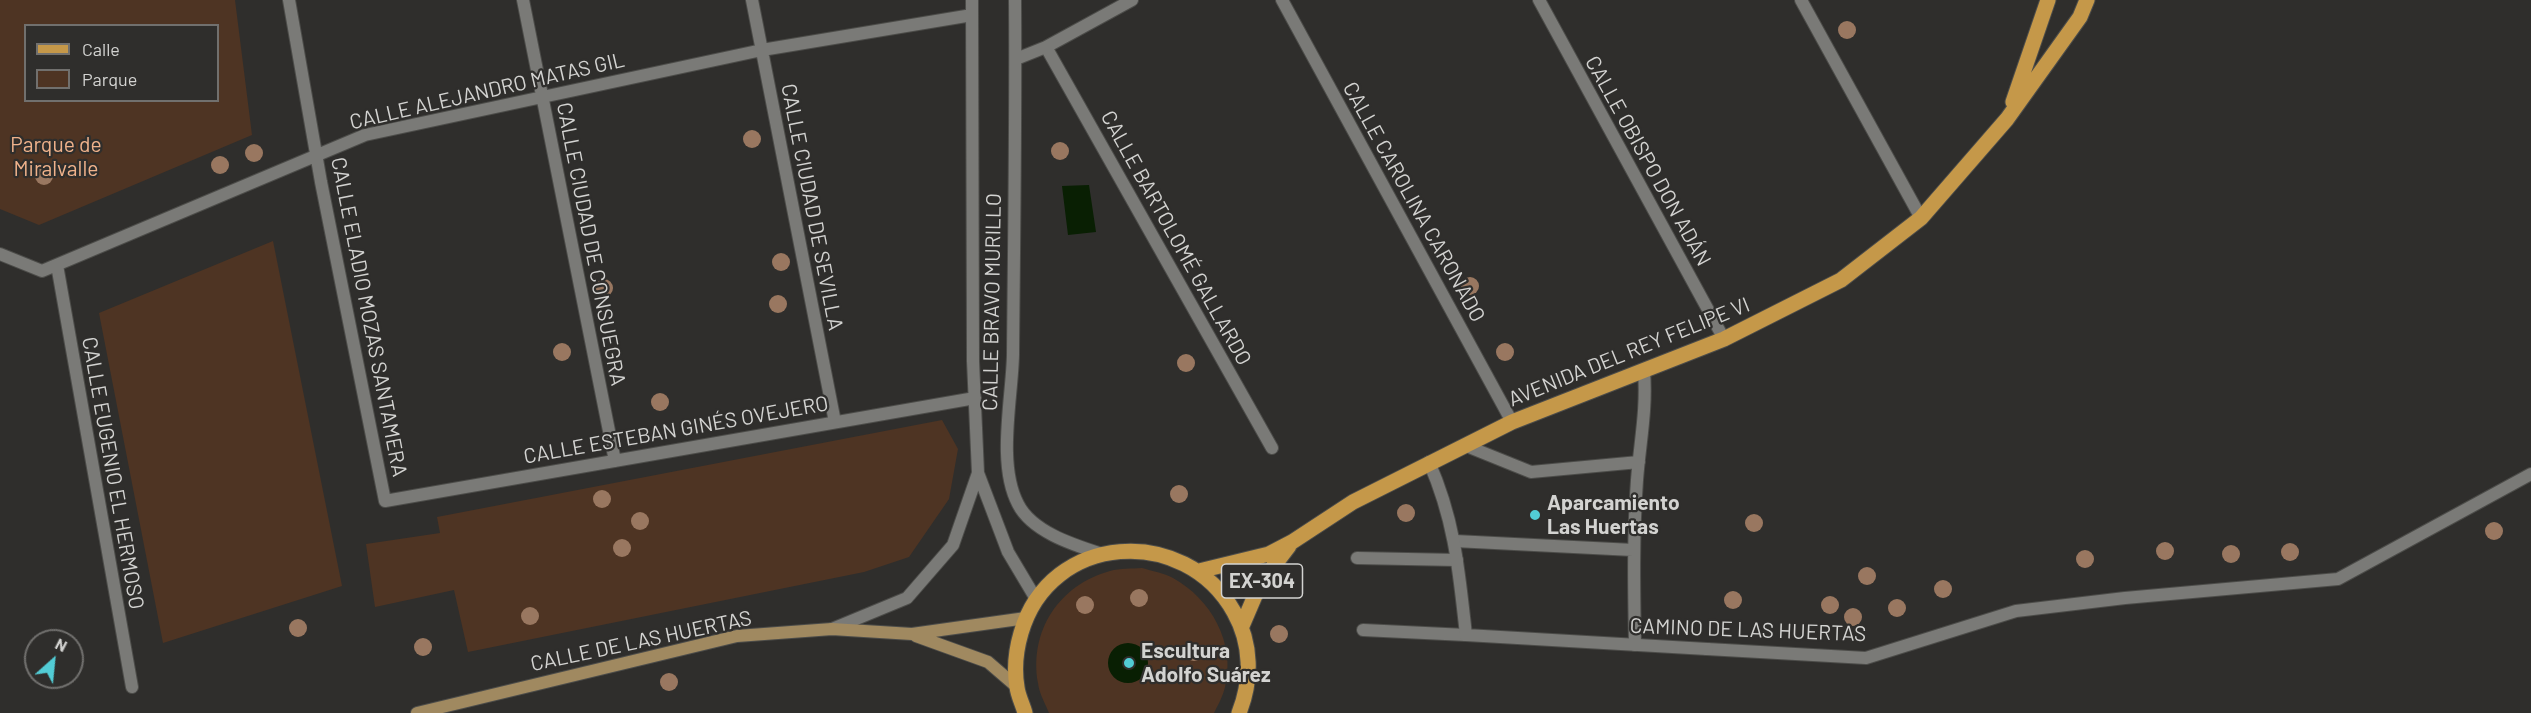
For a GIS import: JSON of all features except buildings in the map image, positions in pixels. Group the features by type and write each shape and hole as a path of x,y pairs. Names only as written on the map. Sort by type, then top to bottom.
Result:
{"main road":[{"name":"AVENIDA DEL REY FELIPE VI","path":"2007,119 2048,0"},
{"name":"AVENIDA DEL REY FELIPE VI","path":"1292,542 1353,502 1512,422 1724,339 1841,280 1921,218 2007,119 2080,17 2087,0"},
{"name":"EX-304","path":"1199,571 1269,554 1292,542"},
{"name":"EX-304","path":"1242,626 1260,584 1292,542"},
{"path":"1025,713 1017,687 1016,652 1026,618 1036,599 1054,579 1076,564 1102,554 1135,550 1168,555 1199,571 1225,595 1242,626 1249,660 1246,695 1239,713"},
{"path":"912,634 1026,618"},
{"name":"CALLE DE LAS HUERTAS","path":"418,712 738,636 832,629 912,634"},
{"path":"912,634 988,662 1017,687"}],"street":[{"name":"CALLE ELADIO MOZAS SANTAMERA","path":"289,0 385,501"},
{"name":"CALLE CIUDAD DE CONSUEGRA","path":"523,0 615,460"},
{"name":"CALLE CIUDAD DE SEVILLA","path":"752,0 835,422"},
{"name":"CALLE BRAVO MURILLO","path":"972,0 975,398 978,473 1008,552 1036,599"},
{"name":"CALLE BRAVO MURILLO","path":"1015,0 1012,359 1007,454 1011,485 1018,505 1036,524 1061,541 1102,554"},
{"path":"1016,59 1046,47 1132,0"},
{"name":"CALLE CAROLINA CARONADO","path":"1282,0 1512,422"},
{"name":"CALLE OBISPO DON ADÁN","path":"1539,0 1724,339"},
{"path":"1801,0 1921,218"},
{"name":"CALLE ALEJANDRO MATAS GIL","path":"0,254 42,272 365,135 762,50 972,15"},
{"name":"CALLE BARTOLOMÉ GALLARDO","path":"1046,47 1272,448"},
{"name":"CALLE EUGENIO EL HERMOSO","path":"57,265 132,687"},
{"path":"1635,645 1633,550 1646,402 1644,371"},
{"name":"CALLE ESTEBAN GINÉS OVEJERO","path":"385,501 975,398"},
{"path":"1464,445 1531,472 1639,462"},
{"path":"1429,462 1441,490 1455,541 1466,635"},
{"name":"CALLE BRAVO MURILLO","path":"832,629 906,598 954,545 978,473"},
{"name":"CAMINO DE LAS HUERTAS","path":"1363,630 1866,658 2016,611 2125,598 2338,579 2531,474"},
{"path":"1455,541 1633,550"},
{"path":"1357,558 1457,560"}],"green space":[{"name":"Parque de Miralvalle","path":"0,0 235,0 252,135 39,225 0,209"},
{"path":"273,241 342,586 163,643 99,313"},
{"path":"942,420 958,449 949,499 909,557 864,572 468,652 454,590 375,607 366,544 440,533 437,517"},
{"path":"1142,568 1162,573 1187,587 1209,610 1217,624 1227,654 1227,671 1224,690 1214,713 1049,713 1039,687 1036,664 1043,628 1052,613 1062,599 1076,587 1092,578 1114,570"}],"shaded area":[{"path":"1089,185 1096,232 1068,235 1062,186"},
{"path":"1128,643 1142,649 1148,663 1142,677 1128,683 1114,677 1108,663 1114,649"}],"place":[{"name":"Aparcamiento Las Huertas","path":"1535,515"},
{"name":"Escultura Adolfo Suárez","path":"1129,663"}]}
